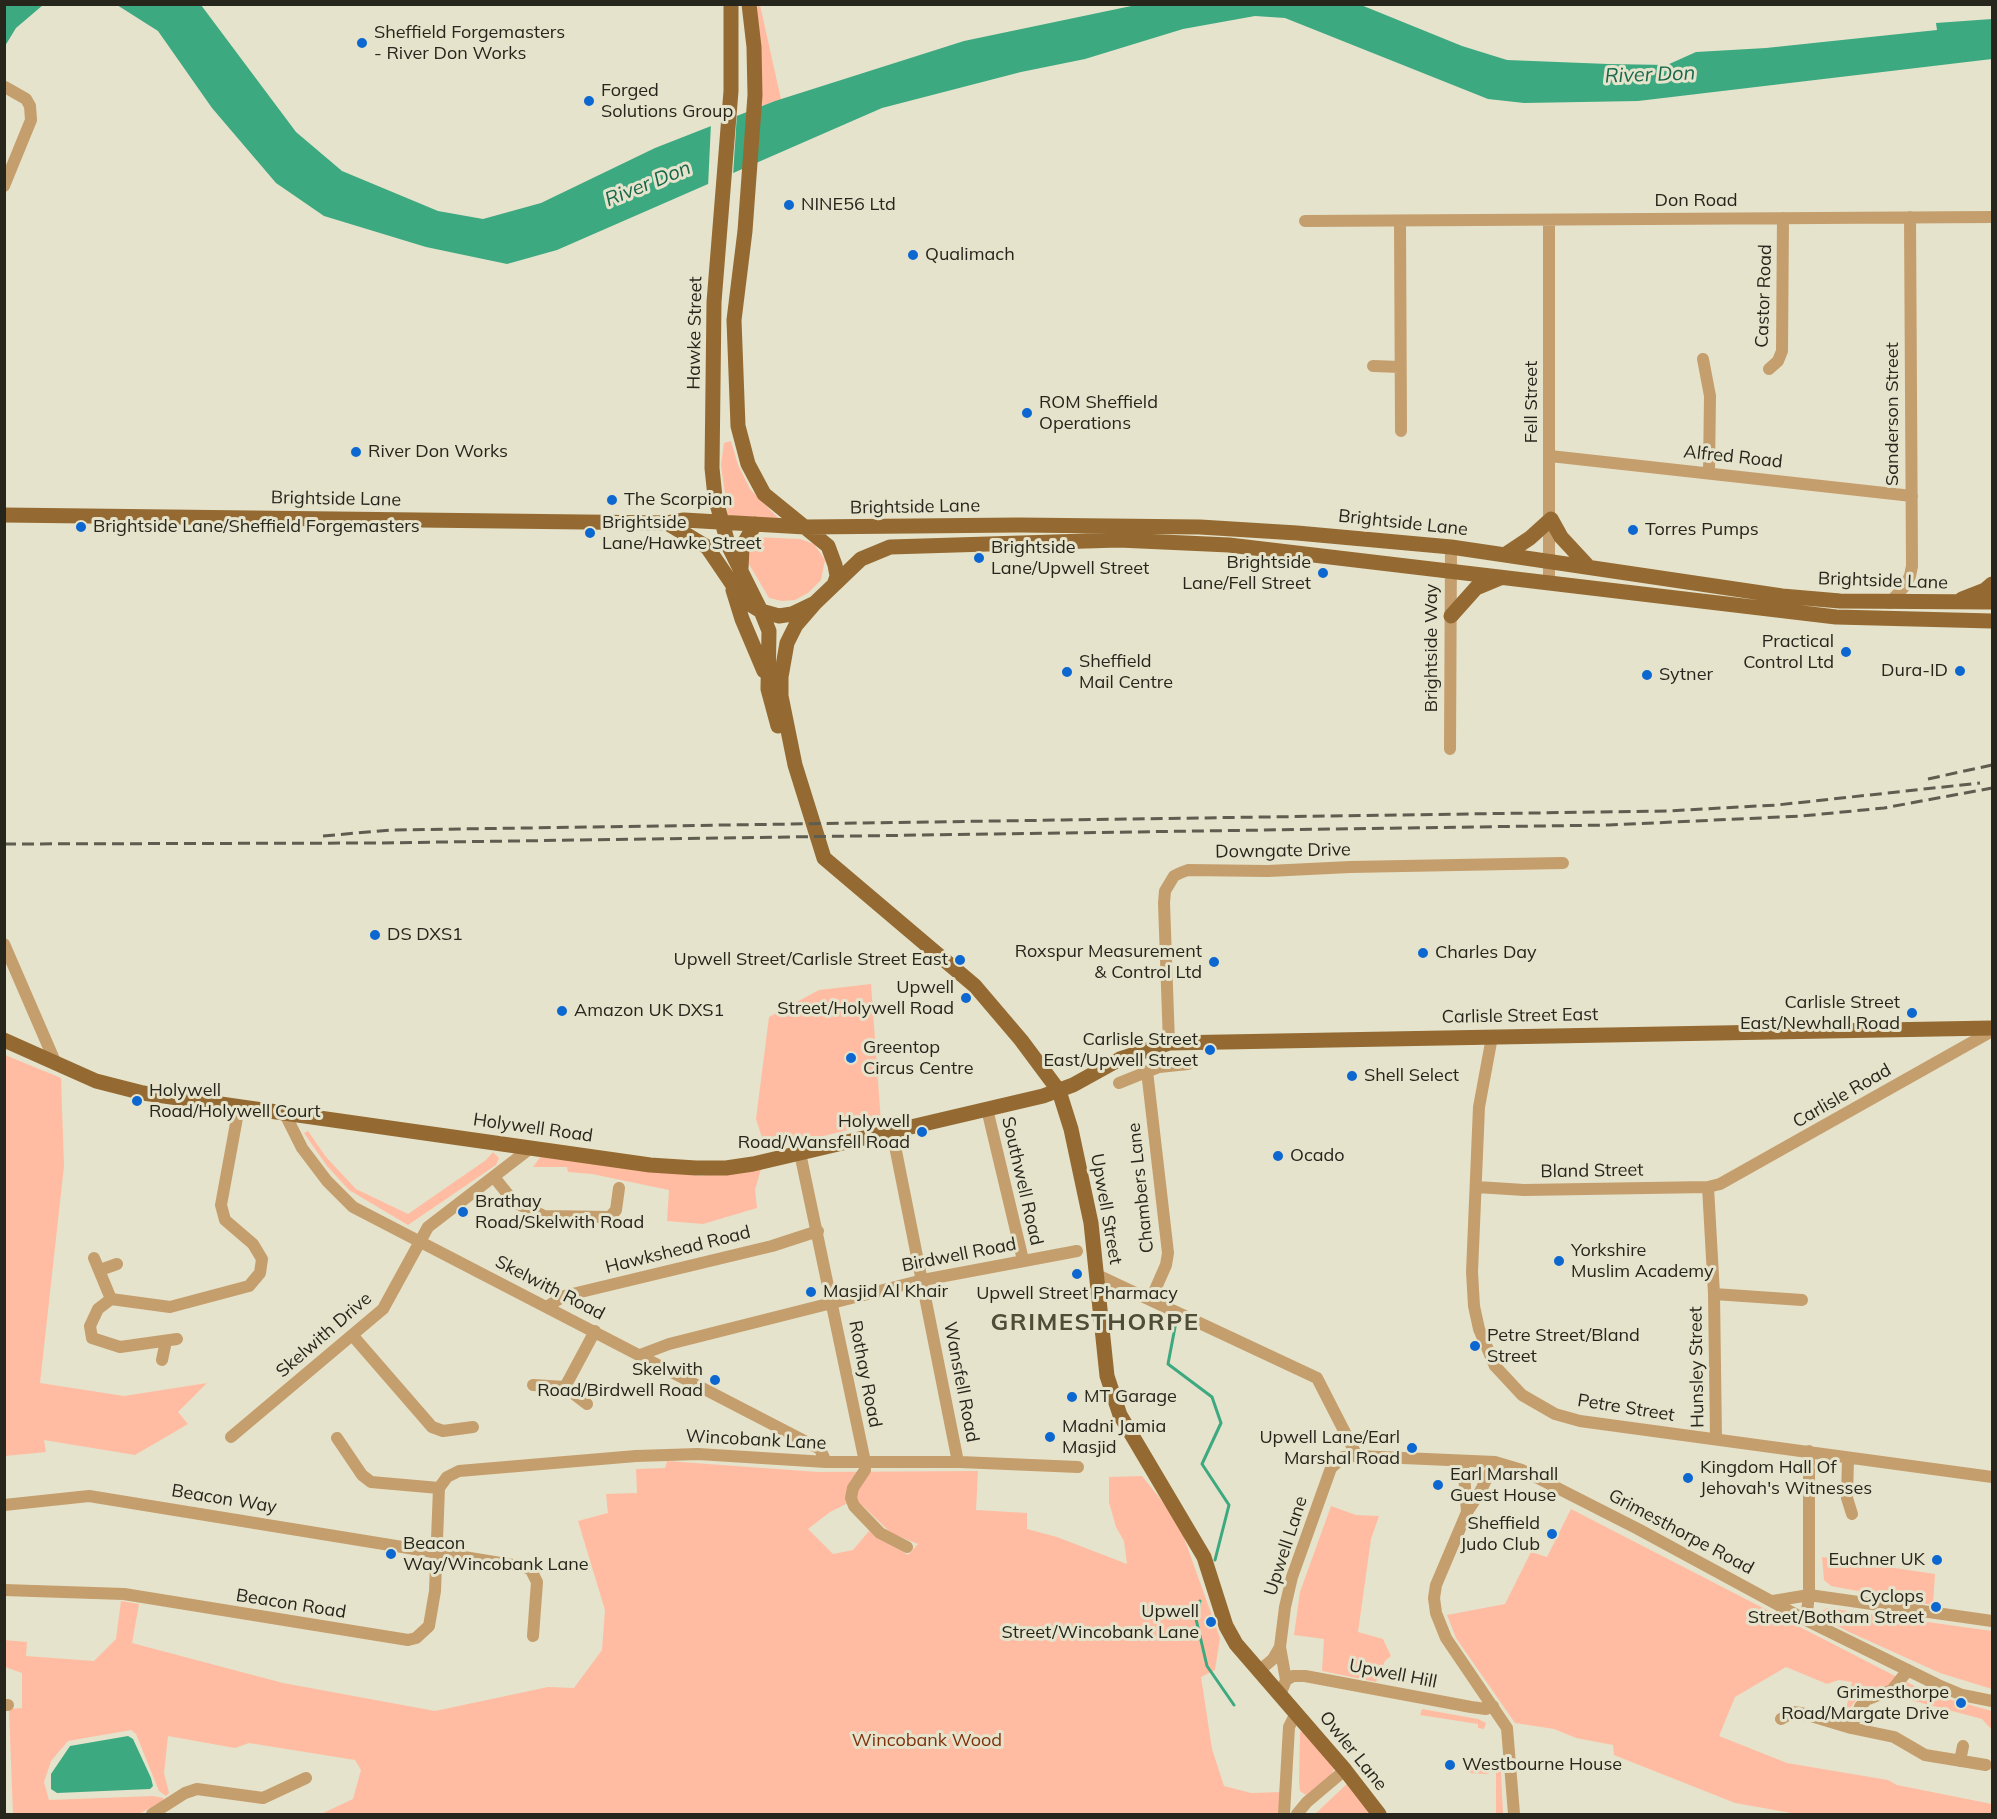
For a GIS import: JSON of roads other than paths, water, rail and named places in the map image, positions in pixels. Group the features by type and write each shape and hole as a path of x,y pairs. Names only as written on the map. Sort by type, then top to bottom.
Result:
{"main road":[{"name":"Hawke Street","path":"731,4 731,91 714,302 712,468 721,522 740,572"},
{"path":"733,588 743,600 762,611 786,616 815,603 834,585 837,576 830,550 806,527 774,505 759,487 744,456 738,426 734,320 755,95 754,47 749,4"},
{"name":"Brightside Lane","path":"4,515 667,523 684,520 755,524"},
{"path":"1506,554 1530,538 1551,519 1566,543 1587,565"},
{"path":"667,523 707,547 722,567 733,588 742,619 761,660 768,689"},
{"path":"762,611 740,572 742,547 755,524 806,527"},
{"name":"Brightside Lane","path":"806,527 1019,525 1200,528 1297,533 1506,554 1782,596 1889,603 1992,602"},
{"name":"Brightside Lane","path":"834,585 861,559 882,548 1119,540 1229,545 1836,617 1992,621"},
{"path":"1451,616 1476,588 1503,577"},
{"path":"1954,603 1985,590 1992,584"},
{"name":"Upwell Street","path":"815,603 789,639 781,677 783,708 795,765 822,855 827,863 936,950 975,986 1008,1023 1059,1091 1071,1129 1091,1223 1101,1330 1113,1398 1126,1426 1204,1557 1232,1637 1296,1713"},
{"name":"Upwell Street","path":"762,611 769,631 768,689 778,726 795,765"},
{"name":"Carlisle Street East","path":"1059,1091 1120,1059 1169,1043 1992,1030"},
{"name":"Holywell Road","path":"4,1040 96,1080 143,1093 650,1165 696,1168 726,1168 800,1153 1059,1091"},
{"name":"Owler Lane","path":"1296,1713 1345,1770 1379,1815"}],"street":[{"path":"4,186 31,120 30,106 26,99 5,87"},
{"name":"Sanderson Street","path":"1889,603 1905,586 1912,566 1910,217"},
{"name":"Don Road","path":"1305,221 1992,217"},
{"name":"Castor Road","path":"1769,369 1778,361 1782,351 1784,218"},
{"name":"Fell Street","path":"1549,220 1551,519 1549,584"},
{"path":"1400,221 1401,430"},
{"path":"1703,359 1710,396 1709,472"},
{"path":"1372,366 1400,367"},
{"name":"Alfred Road","path":"1550,456 1912,496"},
{"name":"Brightside Way","path":"1450,749 1451,547"},
{"name":"Downgate Drive","path":"1169,1043 1164,903 1165,891 1174,876 1180,873 1188,870 1268,871 1563,863"},
{"path":"4,944 56,1064"},
{"name":"Carlisle Road","path":"1708,1187 1732,1179 1992,1030"},
{"name":"Petre Street","path":"1492,1037 1479,1107 1472,1272 1474,1306 1486,1348 1510,1384 1537,1405 1580,1421 1992,1477"},
{"path":"1119,1083 1147,1071 1173,1064 1188,1064"},
{"name":"Chambers Lane","path":"1147,1071 1168,1253 1166,1265 1151,1299"},
{"path":"162,1360 171,1340 120,1347 92,1338 90,1326 98,1310 111,1299 170,1307 249,1286 260,1273 262,1259 253,1244 225,1220 221,1205 239,1107"},
{"name":"Southwell Road","path":"987,1109 1023,1260"},
{"name":"Skelwith Road","path":"285,1114 302,1148 343,1200 419,1243 548,1306 820,1449 826,1462"},
{"name":"Wansfell Road","path":"892,1131 958,1462"},
{"name":"Skelwith Drive","path":"231,1437 383,1309 428,1227 532,1147"},
{"name":"Rothay Road","path":"800,1153 865,1462"},
{"path":"494,1177 514,1202 544,1216 609,1217 616,1210 619,1188"},
{"name":"Bland Street","path":"1477,1187 1524,1190 1708,1187"},
{"name":"Hunsley Street","path":"1708,1187 1714,1294 1716,1439"},
{"name":"Hawkshead Road","path":"548,1306 564,1296 772,1246 818,1231"},
{"name":"Birdwell Road","path":"640,1355 669,1344 923,1280 1077,1251"},
{"path":"94,1258 111,1299"},
{"path":"100,1270 117,1264"},
{"path":"1097,1275 1317,1378 1357,1456"},
{"path":"1714,1294 1802,1300"},
{"path":"565,1387 595,1331"},
{"path":"353,1336 432,1427 443,1431 473,1427"},
{"path":"533,1385 565,1387 587,1404"},
{"path":"338,1438 362,1475 371,1482 439,1488"},
{"path":"1806,1620 1809,1595 1809,1451"},
{"name":"Wincobank Lane","path":"439,1488 447,1477 459,1471 636,1456 698,1454 826,1462 958,1462 1078,1467"},
{"name":"Grimesthorpe Road","path":"1339,1460 1357,1456 1495,1462 1522,1470 1806,1620 1962,1695 1992,1701"},
{"path":"1848,1458 1847,1498 1852,1514"},
{"name":"Upwell Lane","path":"1286,1680 1280,1647 1292,1577 1332,1468 1339,1460"},
{"path":"865,1462 865,1470 853,1488 851,1498 854,1506 880,1533 907,1547"},
{"path":"1463,1462 1467,1512"},
{"path":"1495,1462 1467,1512 1436,1585 1436,1613 1446,1638 1494,1706 1510,1738 1514,1815"},
{"name":"Beacon Road","path":"4,1590 124,1594 408,1640 416,1638 429,1626 435,1592 439,1488"},
{"name":"Beacon Way","path":"4,1505 89,1496 436,1552 531,1570 537,1582 533,1636"},
{"path":"1773,1601 1809,1595 1992,1621"},
{"path":"1259,1671 1274,1659 1280,1647"},
{"path":"1851,1728 1860,1707 1866,1700 1892,1690 1908,1670"},
{"name":"Upwell Hill","path":"1286,1680 1293,1676 1305,1676 1471,1707 1486,1709 1494,1706"},
{"path":"1280,1695 1286,1680"},
{"path":"1781,1719 1793,1712 1894,1737 1925,1755 1986,1765"},
{"path":"1284,1815 1287,1750 1291,1721 1296,1713"},
{"path":"1960,1761 1962,1746"},
{"path":"1297,1815 1307,1802 1345,1770"},
{"path":"152,1815 197,1789 263,1798 306,1778"},
{"path":"1285,1798 1295,1803 1307,1802"}],"water":[{"path":"5,4 43,5 16,28 5,46"},
{"name":"River Don","path":"117,5 201,5 296,132 342,171 438,211 483,219 541,203 655,148 775,101 964,41 1136,5 1361,5 1462,46 1507,60 1667,65 1696,52 1766,48 1937,30 1936,23 1992,19 1992,59 1638,101 1524,103 1488,99 1285,18 1255,16 1183,29 1085,59 1021,72 882,108 557,250 507,264 426,247 324,216 276,183 212,108 158,31"},
{"path":"128,1736 133,1739 151,1778 153,1786 150,1789 57,1793 51,1789 51,1774 70,1746"}],"waterway":[{"path":"1176,1322 1168,1364 1212,1397 1221,1423 1202,1464 1229,1505 1215,1560"},
{"path":"1200,1601 1196,1619 1207,1666 1234,1705"}],"railway":[{"path":"1928,779 1992,765"},
{"path":"323,836 391,830 1667,811 1777,805 1980,783"},
{"path":"4,844 376,843 1609,825 1802,816 1884,808 1992,788"}],"place":[{"name":"Sheffield Forgemasters - River Don Works","path":"362,43"},
{"name":"Forged Solutions Group","path":"589,101"},
{"name":"NINE56 Ltd","path":"789,205"},
{"name":"Qualimach","path":"913,255"},
{"name":"ROM Sheffield Operations","path":"1027,413"},
{"name":"River Don Works","path":"356,452"},
{"name":"The Scorpion","path":"612,500"},
{"name":"Brightside Lane/Sheffield Forgemasters","path":"81,527"},
{"name":"Torres Pumps","path":"1633,530"},
{"name":"Brightside Lane/Hawke Street","path":"590,533"},
{"name":"Brightside Lane/Upwell Street","path":"979,558"},
{"name":"Brightside Lane/Fell Street","path":"1323,573"},
{"name":"Practical Control Ltd","path":"1846,652"},
{"name":"Dura-ID","path":"1960,671"},
{"name":"Sheffield Mail Centre","path":"1067,672"},
{"name":"Sytner","path":"1647,675"},
{"name":"DS DXS1","path":"375,935"},
{"name":"Charles Day","path":"1423,953"},
{"name":"Upwell Street/Carlisle Street East","path":"960,960"},
{"name":"Roxspur Measurement & Control Ltd","path":"1214,962"},
{"name":"Upwell Street/Holywell Road","path":"966,998"},
{"name":"Amazon UK DXS1","path":"562,1011"},
{"name":"Carlisle Street East/Newhall Road","path":"1912,1013"},
{"name":"Carlisle Street East/Upwell Street","path":"1210,1050"},
{"name":"Greentop Circus Centre","path":"851,1058"},
{"name":"Shell Select","path":"1352,1076"},
{"name":"Holywell Road/Holywell Court","path":"137,1101"},
{"name":"Holywell Road/Wansfell Road","path":"922,1132"},
{"name":"Ocado","path":"1278,1156"},
{"name":"Brathay Road/Skelwith Road","path":"463,1212"},
{"name":"Yorkshire Muslim Academy","path":"1559,1261"},
{"name":"Upwell Street Pharmacy","path":"1077,1274"},
{"name":"Masjid Al Khair","path":"811,1292"},
{"name":"Petre Street/Bland Street","path":"1475,1346"},
{"name":"Skelwith Road/Birdwell Road","path":"715,1380"},
{"name":"MT Garage","path":"1072,1397"},
{"name":"Madni Jamia Masjid","path":"1050,1437"},
{"name":"Upwell Lane/Earl Marshal Road","path":"1412,1448"},
{"name":"Kingdom Hall Of Jehovah's Witnesses","path":"1688,1478"},
{"name":"Earl Marshall Guest House","path":"1438,1485"},
{"name":"Sheffield Judo Club","path":"1552,1534"},
{"name":"Beacon Way/Wincobank Lane","path":"391,1554"},
{"name":"Euchner UK","path":"1937,1560"},
{"name":"Cyclops Street/Botham Street","path":"1936,1607"},
{"name":"Upwell Street/Wincobank Lane","path":"1211,1622"},
{"name":"Grimesthorpe Road/Margate Drive","path":"1961,1703"},
{"name":"Westbourne House","path":"1450,1765"}],"district":[{"name":"GRIMESTHORPE","path":"1095,1323"}],"park label":[{"name":"Wincobank Wood","path":"927,1741"}]}
